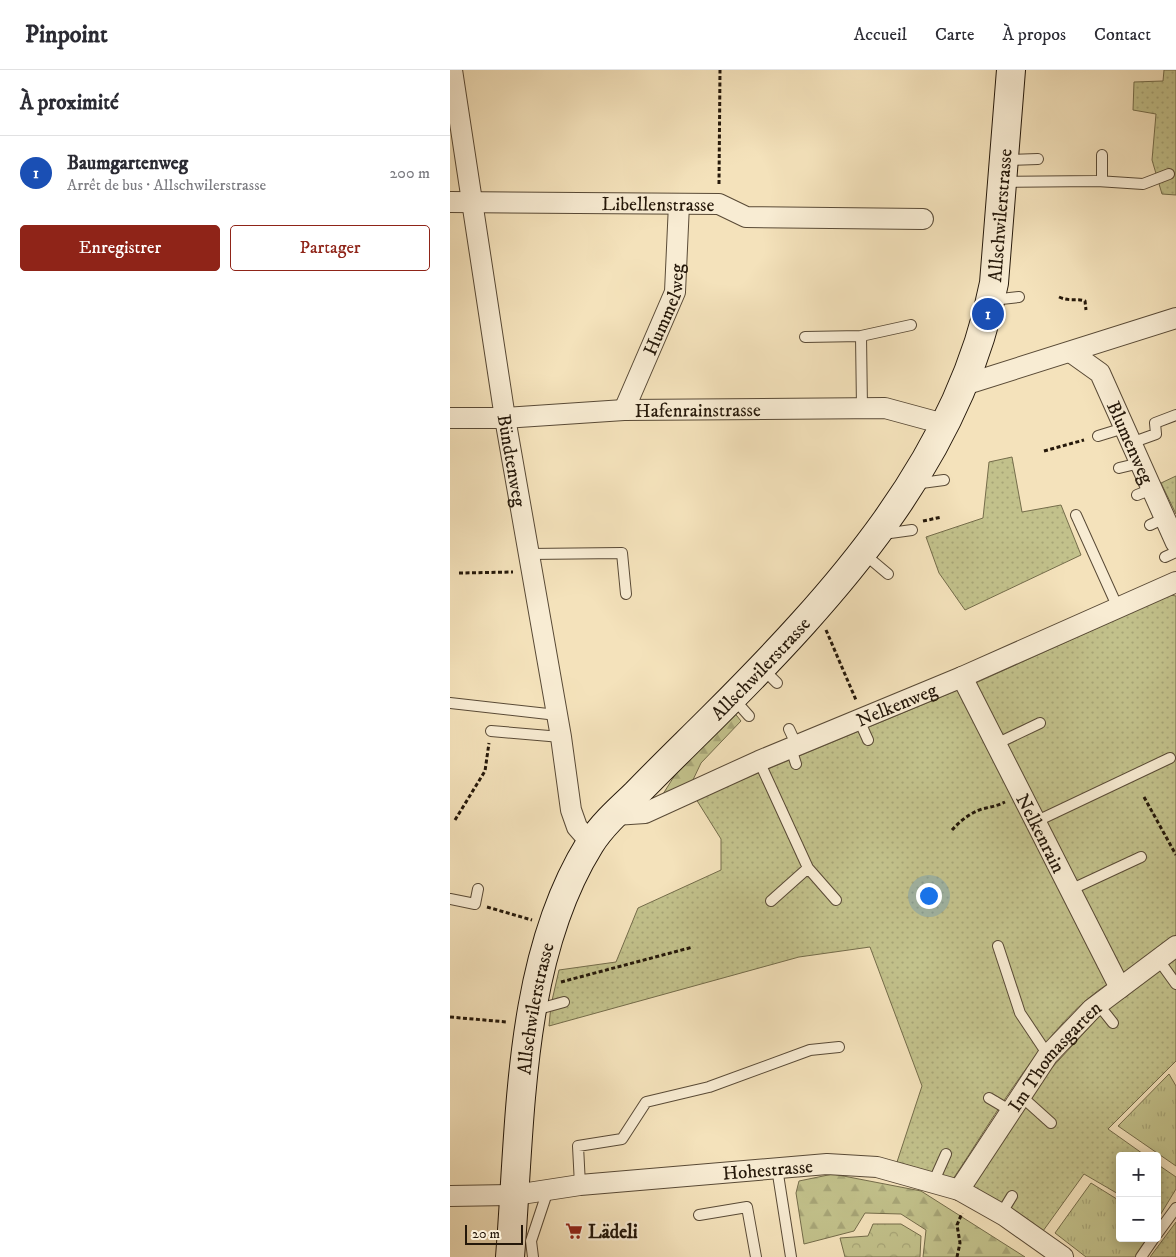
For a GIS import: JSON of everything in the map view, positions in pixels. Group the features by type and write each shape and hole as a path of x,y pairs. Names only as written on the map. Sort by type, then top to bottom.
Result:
{"street":[{"name":"Bündtenweg","path":"452,70 505,418 561,737 571,810 576,827 591,842"},
{"name":"Allschwilerstrasse","path":"510,1257 530,1017 553,925 569,885 591,842 614,815 741,706 770,676 816,609 870,544 911,485 964,386 991,300 994,283 1011,70"},
{"name":"Libellenstrasse","path":"450,202 719,204 746,217 923,219"},
{"name":"Hummelweg","path":"624,410 675,292 679,204"},
{"path":"964,386 1041,355 1072,352 1095,338 1176,318"},
{"name":"Blumenweg","path":"1072,352 1100,373 1140,463 1144,492 1170,550"},
{"name":"Hafenrainstrasse","path":"450,418 505,418 624,410 885,408 944,424"},
{"name":"Nelkenweg","path":"614,815 646,813 759,761 962,677 1176,582"},
{"name":"Nelkenrain","path":"962,677 1120,988"},
{"name":"Im Thomasgarten","path":"964,1193 1048,1055 1098,1004 1176,946"},
{"name":"Hohestrasse","path":"450,1196 515,1194 580,1185 827,1164 877,1167 964,1193 1001,1214 1063,1257"}],"lane":[{"path":"1102,155 1102,181"},
{"path":"1003,171 1038,159"},
{"path":"1003,171 1143,184 1169,174"},
{"path":"991,300 1019,297"},
{"path":"805,337 861,336 911,325"},
{"path":"861,336 862,408"},
{"path":"1098,436 1156,434 1155,423 1176,415"},
{"path":"1119,468 1140,463"},
{"path":"911,485 944,480"},
{"path":"1076,515 1118,608"},
{"path":"888,574 870,544 912,530"},
{"path":"1170,550 1176,552"},
{"path":"530,563 622,553 626,594"},
{"path":"450,703 557,715"},
{"path":"861,719 868,740"},
{"path":"996,744 1040,723"},
{"path":"491,730 561,737"},
{"path":"1035,822 1170,758"},
{"path":"759,761 808,868 836,900"},
{"path":"1070,890 1140,856"},
{"path":"771,901 808,868"},
{"path":"450,899 475,904 478,889"},
{"path":"998,946 1020,1012 1048,1055"},
{"path":"1158,959 1176,984"},
{"path":"530,1017 564,1002"},
{"path":"1098,1004 1113,1023"},
{"path":"580,1185 578,1146 622,1139 646,1102 709,1087 810,1050 839,1047"},
{"path":"989,1098 1010,1116 1051,1123"},
{"path":"932,1183 946,1154"},
{"path":"777,1168 790,1257"},
{"path":"533,1257 531,1241 548,1190"},
{"path":"1001,1214 1012,1196"},
{"path":"700,1215 747,1207 756,1257"},
{"path":"1161,1229 1176,1208"},
{"path":"1141,1257 1151,1242"}],"path":[{"path":"719,204 720,70"},
{"path":"1059,297 1069,301 1081,299 1085,301 1086,310"},
{"path":"1044,451 1098,436"},
{"path":"459,573 530,563"},
{"path":"834,648 861,719"},
{"path":"456,820 485,771 491,730"},
{"path":"952,830 963,819 982,809 994,808 1021,794"},
{"path":"1144,797 1176,856"},
{"path":"475,904 553,925"},
{"path":"576,979 693,947"},
{"path":"450,1017 530,1017"},
{"path":"957,1257 960,1243 957,1226 964,1193"}],"green space":[{"path":"1164,70 1176,70 1176,195 1162,194 1152,160 1156,114 1133,110 1134,82 1163,81"},
{"path":"1012,457 1022,512 1061,505 1081,555 965,610 939,573 926,537 983,518 989,462"},
{"path":"1176,476 1176,514 1161,483"},
{"path":"1170,595 1176,596 1176,935 1123,975 969,686"},
{"path":"960,689 1109,983 1086,1000 1064,1021 1043,1046 1004,1100 953,1179 897,1162 922,1086 870,947 799,957 549,1026 551,1005 559,970 616,962 638,908 721,870 721,839 696,799"},
{"path":"733,711 741,721 701,763 691,784 663,794 692,748"},
{"path":"1176,956 1176,1061 1108,1129 1140,1152 1116,1152 1116,1193 1084,1174 1043,1231 972,1188 1047,1073 1108,1007"},
{"path":"1169,1074 1176,1086 1176,1166 1161,1156 1161,1152 1156,1152 1118,1126"},
{"path":"1161,1167 1176,1177 1176,1189 1161,1214"},
{"path":"833,1174 921,1191 1025,1257 923,1257 926,1230 901,1214 865,1213 854,1231 804,1244 796,1193 799,1181"},
{"path":"1091,1183 1116,1199 1116,1242 1145,1242 1137,1257 1086,1257 1055,1233"},
{"path":"1176,1222 1176,1257 1150,1257"},
{"path":"873,1224 901,1224 921,1236 920,1257 845,1257 840,1238 868,1236"}],"place":[{"name":"Baumgartenweg","path":"988,314"},
{"name":"Lädeli","path":"574,1231"}]}
